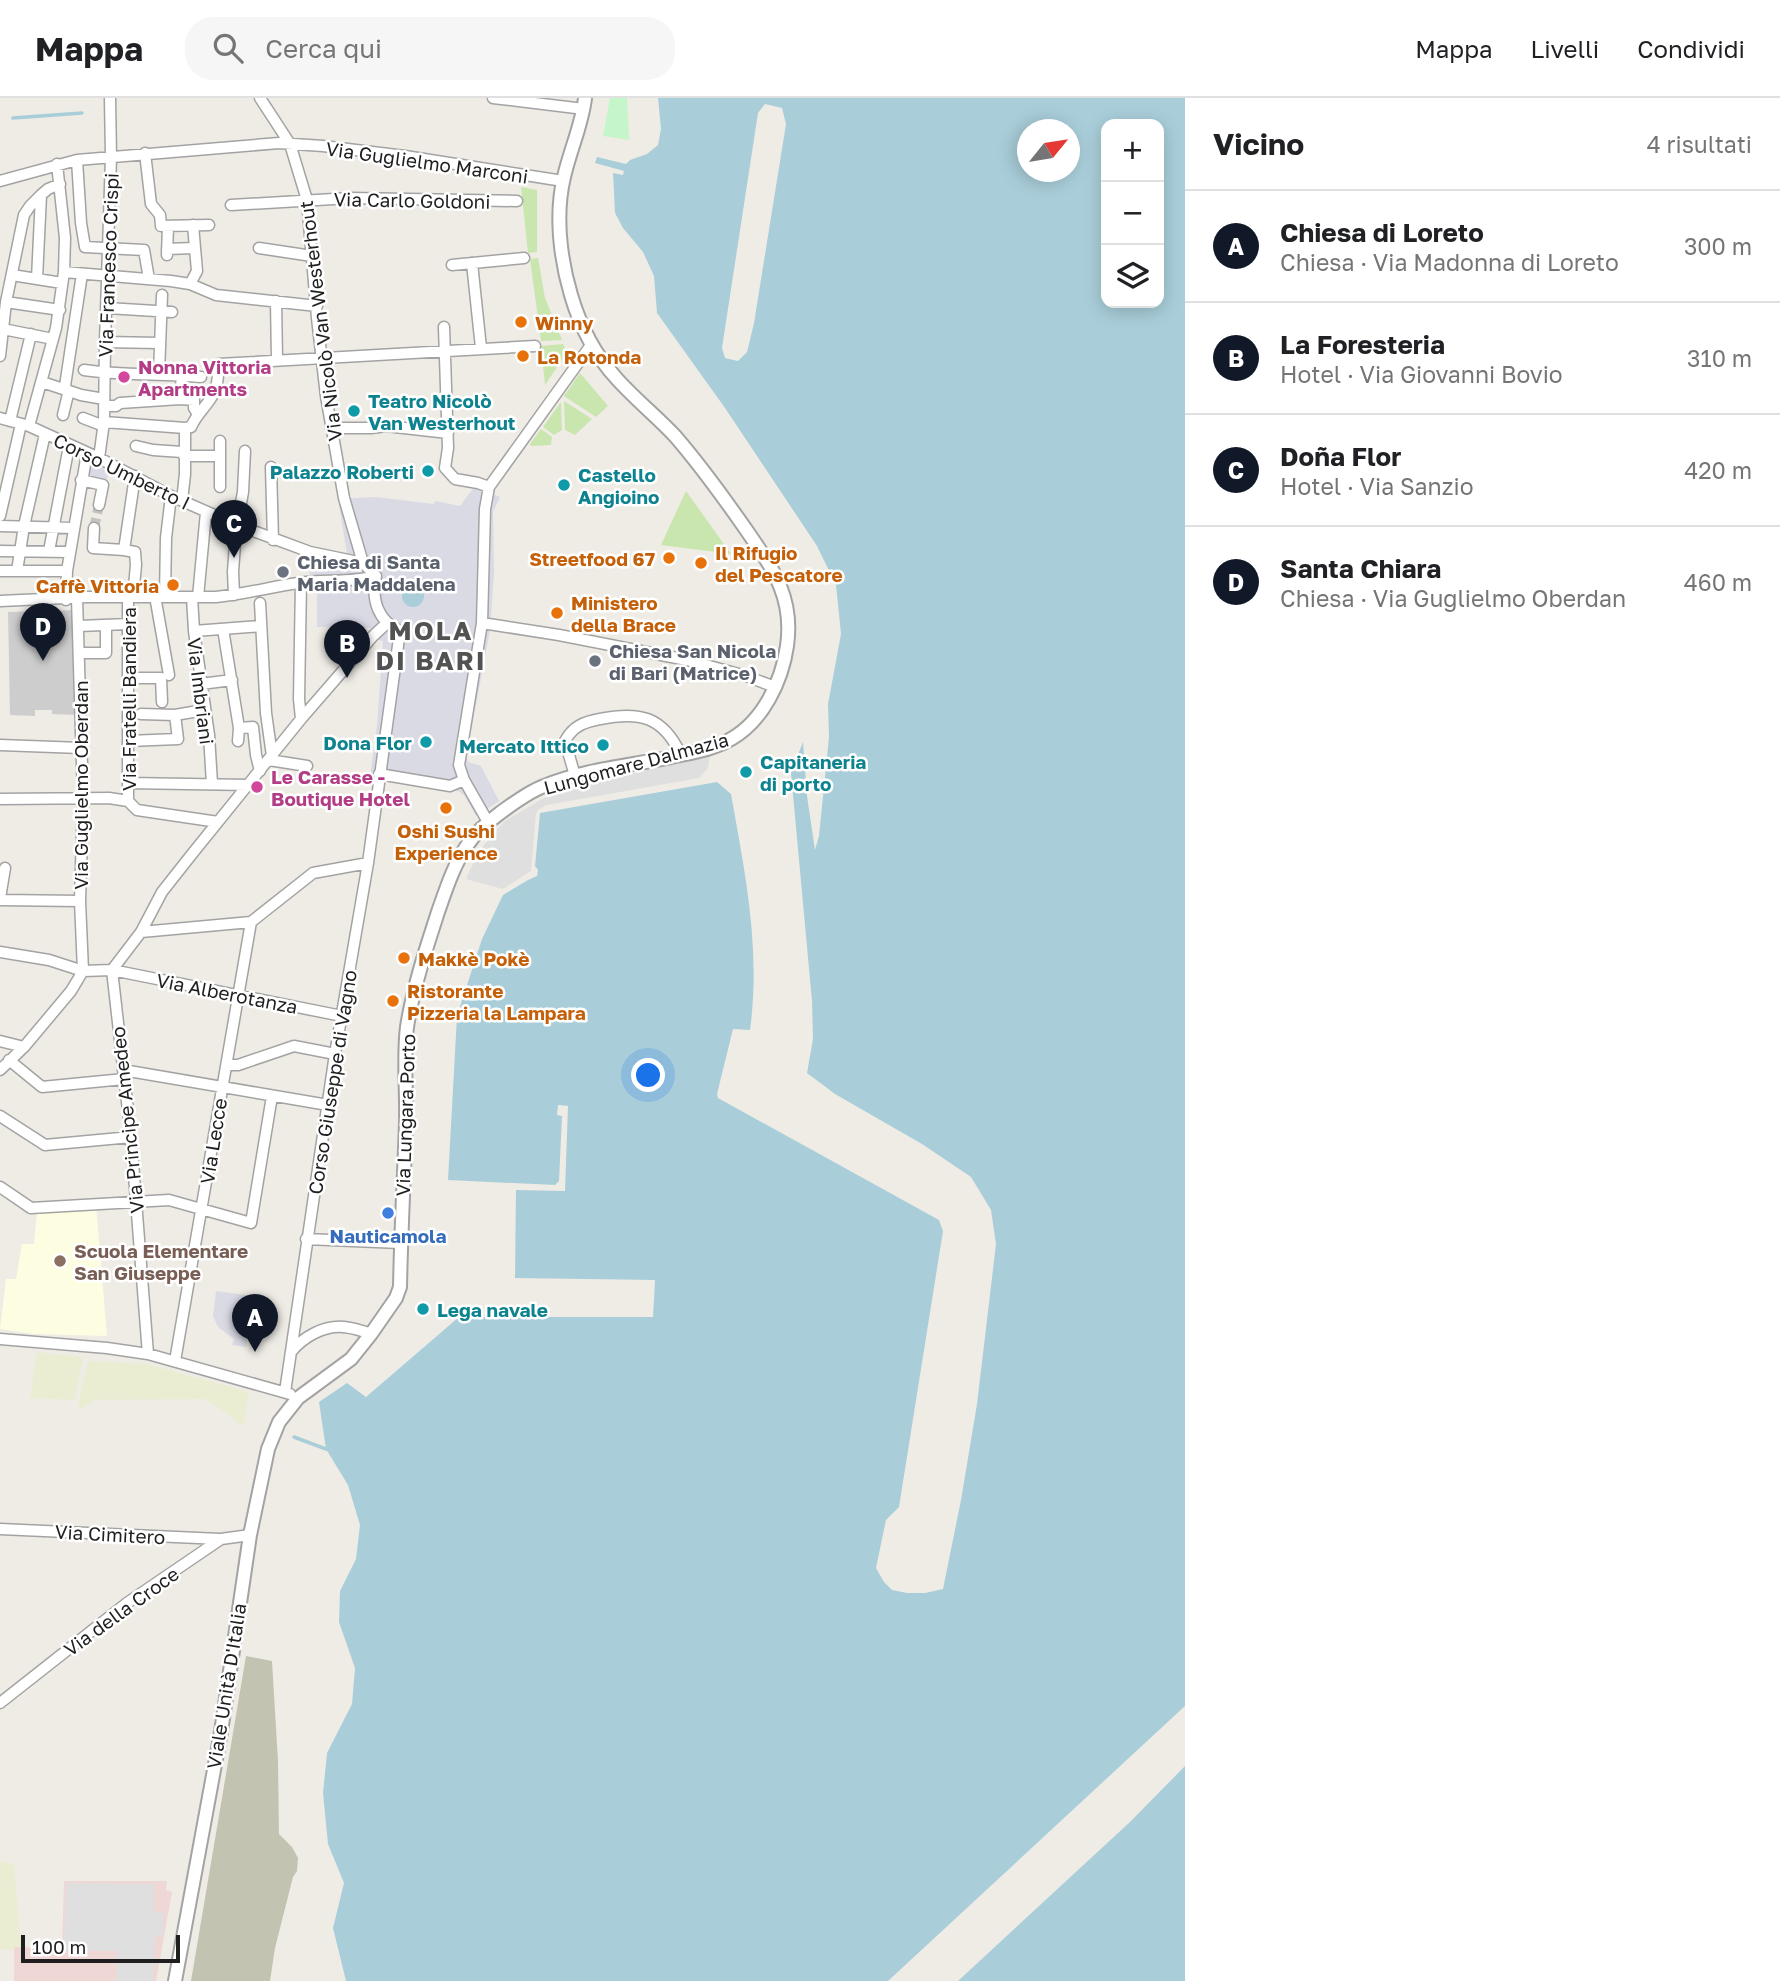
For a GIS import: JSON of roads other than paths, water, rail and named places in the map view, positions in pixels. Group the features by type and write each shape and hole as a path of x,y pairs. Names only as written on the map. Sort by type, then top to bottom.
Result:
{"street":[{"name":"Via Francesco Crispi","path":"99,458 104,424 110,98"},
{"path":"493,98 584,104"},
{"name":"Via Nicolò Van Westerhout","path":"262,99 290,144 307,200 331,428 344,498 363,563"},
{"name":"Lungomare Dalmazia","path":"488,822 543,786 575,776 722,744 740,733 763,708 775,687 784,662 788,609 779,582 758,547 699,466 660,421 615,377 591,345 571,295 563,262 560,230 563,181 584,104"},
{"name":"Via Guglielmo Marconi","path":"0,181 77,160 279,143 405,156 563,181"},
{"path":"145,153 151,204 160,215 161,226 209,225"},
{"path":"77,160 85,247 144,250 149,279"},
{"path":"0,516 25,425 42,382 60,310 65,238 57,164"},
{"path":"1,350 6,303 24,215 48,188 60,184"},
{"path":"37,279 41,195"},
{"name":"Via Carlo Goldoni","path":"231,205 385,198 517,201"},
{"path":"190,284 197,271 193,225"},
{"path":"168,226 167,252 194,248"},
{"path":"259,248 312,256"},
{"path":"452,265 524,258"},
{"path":"472,263 481,348"},
{"path":"64,272 190,284 216,295 317,306"},
{"path":"63,415 68,394 65,386 82,274"},
{"path":"12,275 62,283"},
{"path":"159,373 159,343 166,311 162,295"},
{"path":"276,301 277,360"},
{"path":"6,303 60,310"},
{"path":"107,308 166,311"},
{"path":"444,327 448,448 445,468 455,479 489,487"},
{"path":"3,329 53,339"},
{"path":"5,419 31,334"},
{"path":"105,342 159,343"},
{"path":"488,822 458,765 482,623 485,509 489,487 591,345"},
{"path":"83,418 104,424 191,428 197,414 212,397 218,381 219,364 535,346"},
{"path":"85,370 201,377"},
{"path":"180,399 182,375"},
{"path":"42,382 116,405 194,400 197,414"},
{"name":"Corso Umberto I","path":"5,419 25,425 99,458 171,496 237,526 310,552 363,563"},
{"path":"331,428 386,426 447,433"},
{"path":"182,501 185,474 184,428"},
{"path":"17,571 24,526 45,434"},
{"path":"220,441 220,487"},
{"path":"49,551 69,446"},
{"path":"136,446 182,452 184,456 220,456"},
{"path":"234,595 233,572 245,451"},
{"path":"66,600 73,528 87,453"},
{"path":"271,467 273,540"},
{"path":"94,528 93,548 124,550 135,476"},
{"path":"81,480 103,485 99,505"},
{"path":"169,675 160,596 171,496"},
{"name":"Via Imbriani","path":"206,512 195,597 194,631 209,735 212,784"},
{"path":"0,526 73,528"},
{"name":"Via Fratelli Bandiera","path":"124,550 135,552 136,565 128,624 128,801"},
{"path":"0,551 70,552"},
{"path":"363,563 376,576"},
{"path":"0,571 67,570"},
{"path":"0,601 259,595 301,582 363,580 376,576"},
{"path":"112,970 141,932 162,892 301,719 387,623 374,598 376,576"},
{"path":"301,582 301,719"},
{"path":"259,595 271,758"},
{"name":"Via Guglielmo Oberdan","path":"78,598 83,799 80,901 83,971"},
{"name":"Corso Giuseppe di Vagno","path":"285,1392 335,1054 368,863 400,631 387,623"},
{"path":"482,623 687,660 775,687"},
{"path":"79,626 128,624"},
{"path":"79,653 106,653 106,625"},
{"path":"194,631 261,626"},
{"path":"223,629 239,728 238,741"},
{"path":"128,678 161,678 162,702"},
{"path":"201,684 232,680"},
{"path":"141,714 175,715 204,710"},
{"path":"128,741 178,739 175,715"},
{"path":"575,776 565,741 579,724 594,720 623,715 645,718 666,729 681,755"},
{"path":"239,728 253,727 260,771"},
{"path":"0,745 81,748"},
{"path":"271,758 307,766"},
{"path":"379,774 450,786 464,780"},
{"path":"128,783 249,785"},
{"path":"0,799 109,798 128,801 137,810 218,822"},
{"name":"Via Lungara Porto","path":"298,1398 351,1359 372,1334 396,1298 400,1287 407,1029 420,968 449,880 467,844 488,822"},
{"path":"141,932 251,922 313,873 368,863"},
{"path":"5,868 0,899 80,901"},
{"name":"Via Lecce","path":"175,1361 251,922"},
{"name":"Via Alberotanza","path":"0,952 49,960 83,971 112,970 342,1016"},
{"name":"Via Principe Amedeo","path":"112,970 131,1137 148,1354"},
{"path":"0,1070 24,1047 71,991 83,971"},
{"path":"0,1041 24,1047"},
{"path":"227,1065 238,1065 293,1046 335,1054"},
{"path":"9,1060 41,1087 124,1074 328,1105"},
{"path":"0,1186 31,1208 169,1199 251,1223 272,1096"},
{"path":"0,1116 45,1145 131,1137"},
{"path":"306,1239 400,1243"},
{"path":"291,1352 298,1343 317,1332 334,1328 344,1327 372,1334"},
{"path":"0,1339 148,1354 298,1398"},
{"name":"Viale Unità D'Italia","path":"174,1981 221,1732 250,1535 268,1449 279,1422 298,1398"},
{"name":"Via Cimitero","path":"0,1529 221,1539"},
{"name":"Via della Croce","path":"0,1703 127,1603 221,1539 250,1535"}],"water":[{"path":"658,98 1185,98 1185,1706 888,1981 346,1981 333,1928 344,1883 328,1844 323,1793 327,1753 352,1704 355,1668 339,1622 340,1591 356,1559 360,1525 348,1485 326,1449 319,1402 347,1383 366,1397 459,1317 653,1317 655,1280 515,1278 516,1190 565,1191 568,1106 558,1105 557,1115 562,1116 559,1181 555,1185 448,1180 457,1016 482,939 503,895 537,876 538,870 535,866 540,813 717,782 731,794 750,911 753,1000 750,1030 733,1029 718,1098 939,1220 943,1231 899,1507 886,1520 876,1568 892,1590 925,1593 943,1589 961,1500 977,1404 996,1244 991,1210 971,1177 922,1144 835,1094 807,1073 813,1039 812,1001 791,773 803,742 815,850 819,836 829,737 828,704 841,634 836,585 817,546 725,408 657,313 654,276 643,252 623,228 615,213 613,173 623,175 624,171 595,163 597,157 626,164 647,154 658,145 661,129","holes":["765,104 782,108 786,124 754,323 747,352 738,361 725,358 722,348 758,113"]},
{"path":"409,585 417,585 424,592 424,600 417,607 409,607 402,600 402,592"},
{"path":"1185,1766 1185,1981 958,1981 1131,1821"}],"waterway":[{"path":"13,118 82,113"},
{"path":"294,1437 326,1449"}],"tunnel":[{"path":"94,528 99,505"}],"place":[{"name":"Winny","path":"521,322"},
{"name":"La Rotonda","path":"523,356"},
{"name":"Nonna Vittoria Apartments","path":"124,377"},
{"name":"Teatro Nicolò Van Westerhout","path":"354,411"},
{"name":"Palazzo Roberti","path":"428,471"},
{"name":"Castello Angioino","path":"564,485"},
{"name":"Doña Flor","path":"234,558"},
{"name":"Streetfood 67","path":"669,558"},
{"name":"Il Rifugio del Pescatore","path":"701,563"},
{"name":"Chiesa di Santa Maria Maddalena","path":"283,572"},
{"name":"Caffè Vittoria","path":"173,585"},
{"name":"Ministero della Brace","path":"557,613"},
{"name":"Santa Chiara","path":"43,661"},
{"name":"Chiesa San Nicola di Bari (Matrice)","path":"595,661"},
{"name":"La Foresteria","path":"347,678"},
{"name":"Dona Flor","path":"426,742"},
{"name":"Mercato Ittico","path":"603,745"},
{"name":"Capitaneria di porto","path":"746,772"},
{"name":"Le Carasse - Boutique Hotel","path":"257,787"},
{"name":"Oshi Sushi Experience","path":"446,808"},
{"name":"Makkè Pokè","path":"404,958"},
{"name":"Ristorante Pizzeria la Lampara","path":"393,1001"},
{"name":"Nauticamola","path":"388,1213"},
{"name":"Scuola Elementare San Giuseppe","path":"60,1261"},
{"name":"Lega navale","path":"423,1309"},
{"name":"Chiesa di Loreto","path":"255,1352"}],"district":[{"name":"MOLA DI BARI","path":"431,645"}]}
